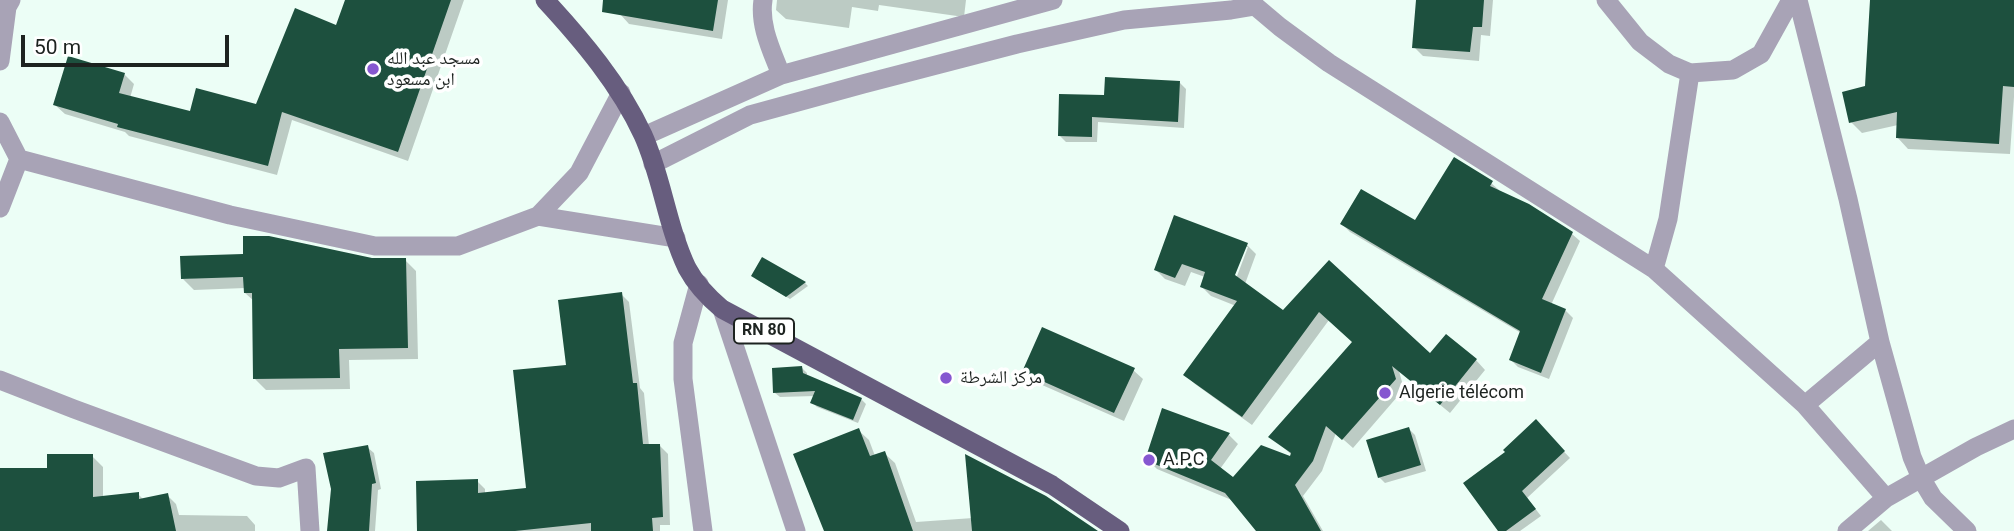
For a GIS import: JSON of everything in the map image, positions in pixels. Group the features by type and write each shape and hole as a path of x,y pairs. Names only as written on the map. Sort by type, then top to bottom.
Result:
{"main road":[{"name":"RN 80","path":"545,0 621,93 643,136 688,271 722,309 1052,485 1120,531"}],"street":[{"path":"0,61 7,7 11,0"},
{"path":"763,0 761,12 764,29 781,75"},
{"path":"643,136 781,75 1053,0"},
{"path":"1606,0 1640,42 1669,64 1690,73 1733,70 1761,54 1791,0"},
{"path":"1798,0 1881,342 1912,457 1933,498 1967,531"},
{"path":"653,164 750,116 863,84 1017,44 1124,20 1241,4 1280,27 1329,63 1654,269 1805,405 1886,498"},
{"path":"1654,269 1668,219 1690,73"},
{"path":"0,122 19,159 230,215 375,247 458,246 538,216 579,173 621,93"},
{"path":"0,208 19,159"},
{"path":"538,216 676,238"},
{"path":"699,285 683,343 683,379 703,531"},
{"path":"722,309 796,531"},
{"path":"1805,405 1881,342"},
{"path":"0,380 74,410 256,476 279,478 306,468 310,531"},
{"path":"1847,531 1886,498 1976,447 2014,429"}],"building":[{"path":"345,0 451,0 398,152 282,112 268,166 117,127 118,124 53,105 68,56 125,73 119,93 190,111 196,88 256,104 295,8 336,25"},
{"path":"603,0 718,0 713,31 602,12"},
{"path":"1416,0 1484,0 1482,27 1473,27 1470,52 1412,48"},
{"path":"1870,0 2014,0 2014,87 2003,86 1999,144 1896,138 1897,112 1849,123 1842,92 1865,86"},
{"path":"1105,77 1180,81 1178,122 1092,117 1092,137 1058,136 1059,94 1104,95"},
{"path":"1454,157 1493,181 1490,186 1529,204 1573,232 1542,299 1566,309 1541,373 1509,360 1520,331 1340,224 1361,189 1415,220"},
{"path":"1174,215 1248,243 1235,275 1283,310 1329,260 1430,353 1446,334 1477,359 1440,405 1392,366 1396,379 1342,440 1326,426 1313,461 1295,485 1321,531 1256,531 1225,493 1145,460 1162,408 1230,433 1211,460 1233,477 1261,445 1290,456 1291,453 1268,437 1352,342 1319,312 1242,417 1183,375 1237,301 1200,287 1205,272 1182,264 1175,278 1154,270"},
{"path":"243,236 269,236 372,258 406,258 408,348 339,349 340,378 253,379 252,293 244,293 243,277 181,279 180,256 243,254"},
{"path":"762,257 806,282 786,297 751,276"},
{"path":"622,292 633,383 637,383 643,444 660,444 663,517 652,518 653,531 591,531 591,523 515,531 417,531 416,481 478,479 478,493 526,488 513,370 566,365 558,300"},
{"path":"1042,327 1135,368 1114,413 1022,372"},
{"path":"802,366 803,373 862,398 853,420 810,403 815,391 773,393 772,368"},
{"path":"1536,419 1565,451 1522,491 1536,509 1506,531 1498,531 1463,483 1505,452 1503,450"},
{"path":"1409,427 1421,465 1378,478 1366,440"},
{"path":"859,428 870,456 885,451 913,531 824,531 793,454"},
{"path":"368,445 376,483 372,484 369,531 327,531 331,489 323,453"},
{"path":"47,454 93,454 93,497 139,492 139,499 168,493 176,531 0,531 0,468 47,468"},
{"path":"965,454 1046,496 1098,531 972,531"}],"place":[{"name":"مسجد عبد الله ابن مسعود","path":"373,69"},
{"name":"مركز الشرطة","path":"946,378"},
{"name":"Algerie télécom","path":"1385,393"},
{"name":"A.P.C","path":"1149,460"}]}
